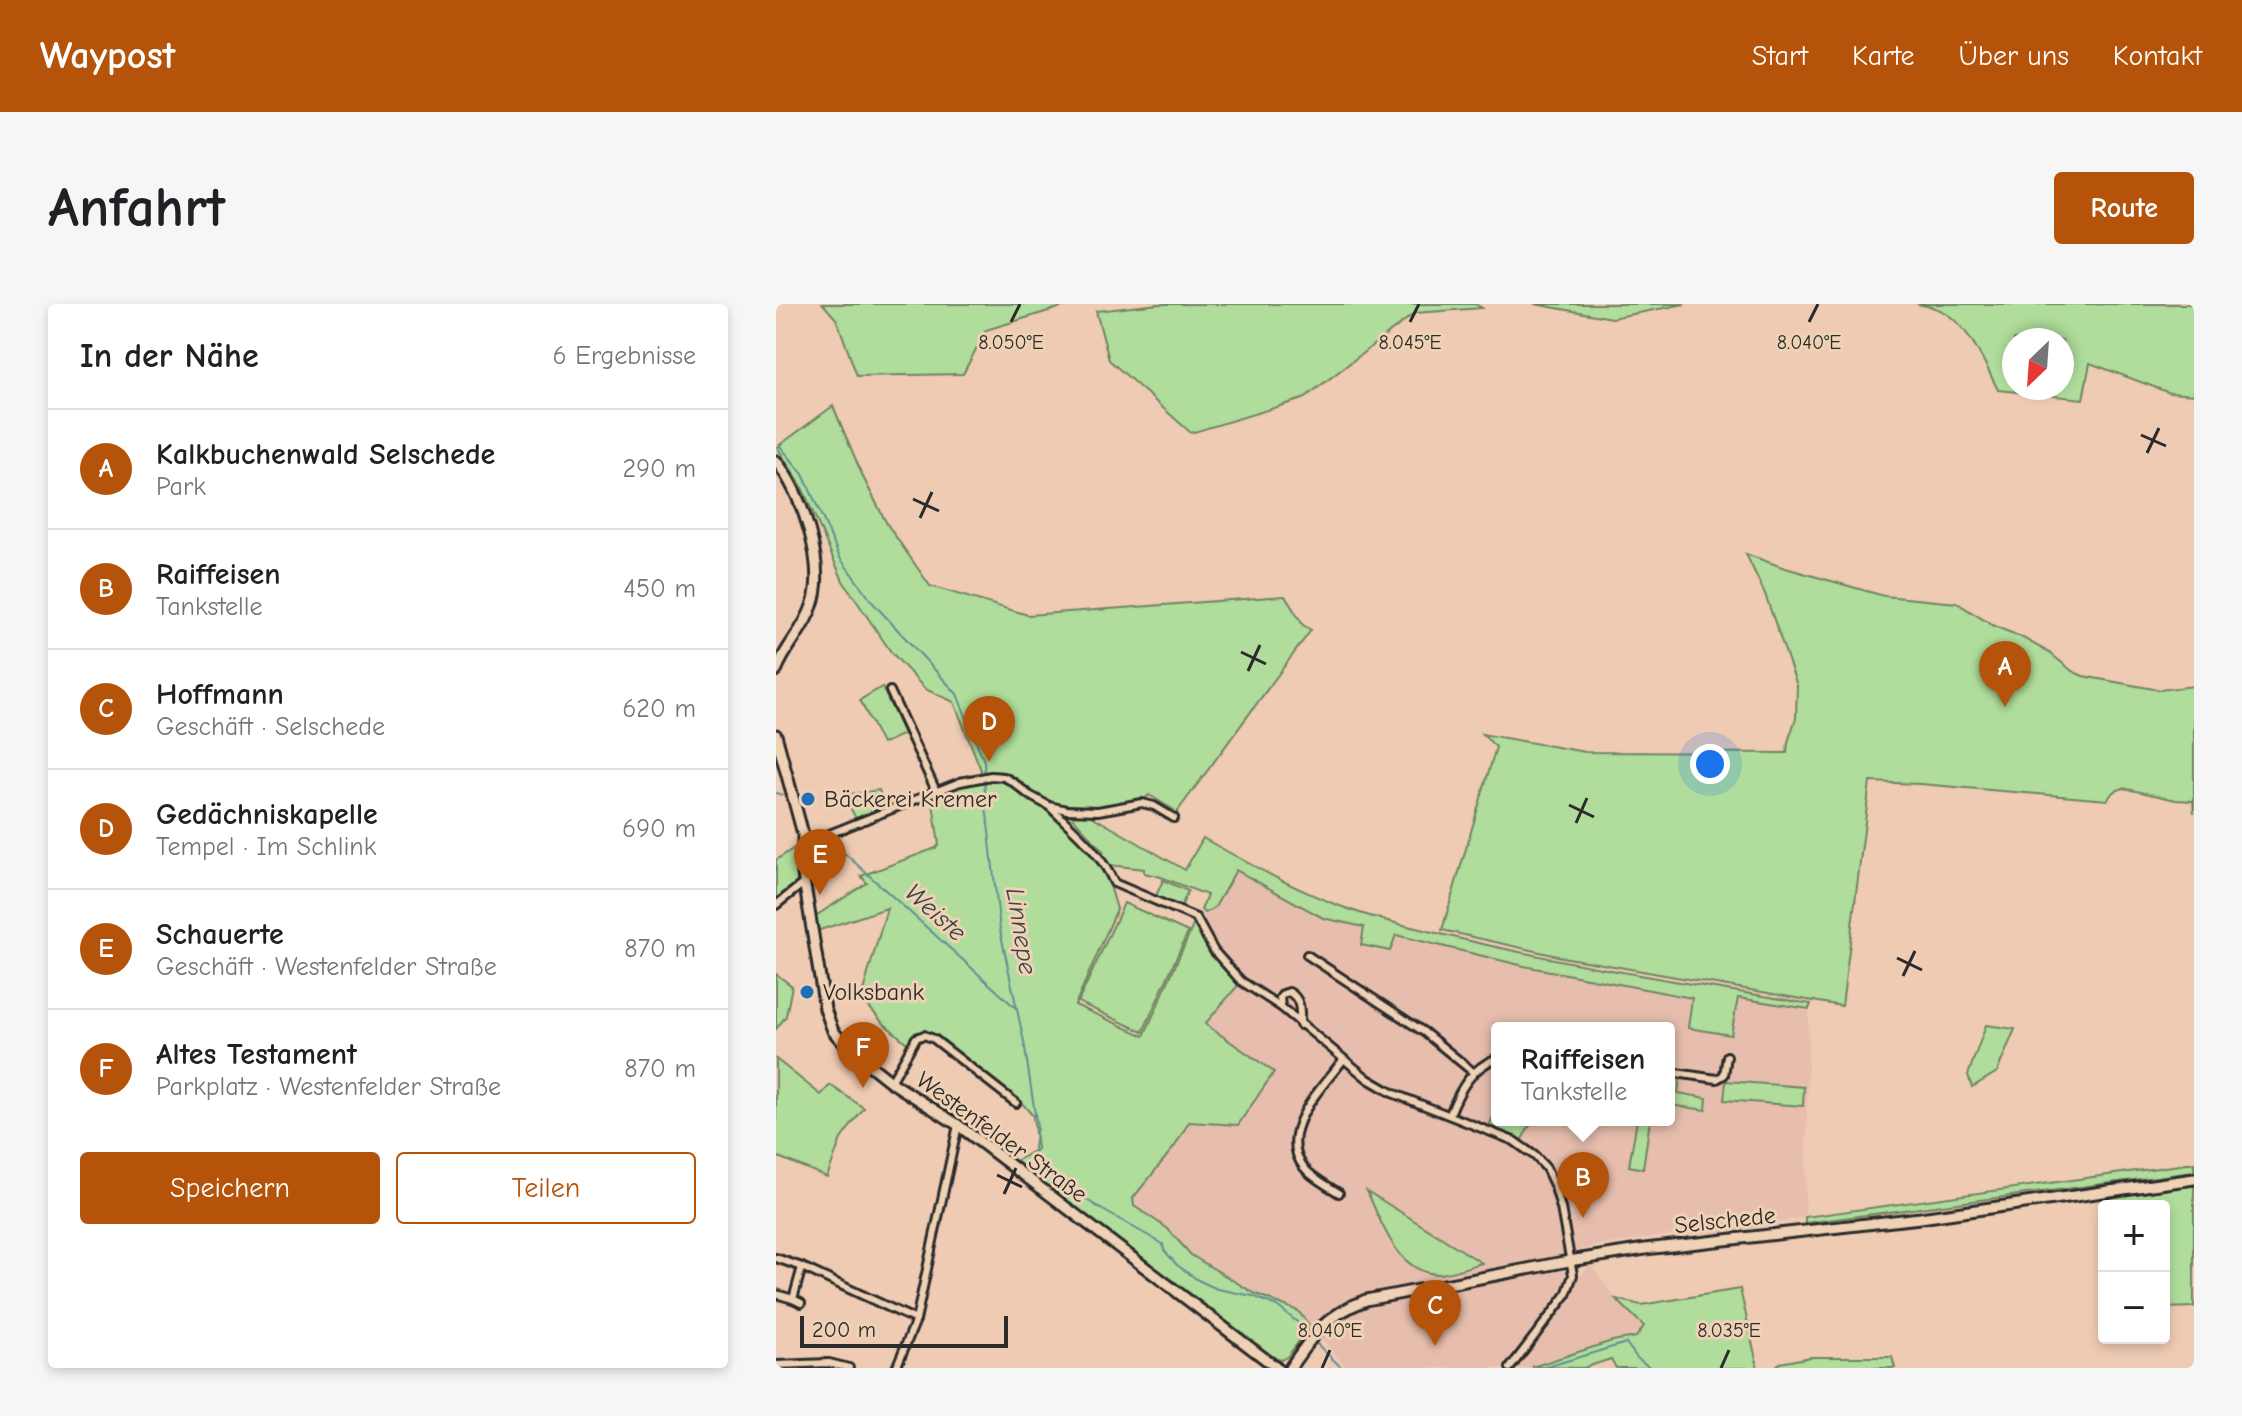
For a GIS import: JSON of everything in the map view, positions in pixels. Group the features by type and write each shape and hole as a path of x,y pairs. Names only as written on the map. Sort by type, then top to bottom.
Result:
{"street":[{"path":"776,461 799,500 817,562 818,577 811,609 782,655 776,671"},
{"path":"890,691 936,791"},
{"name":"Westenfelder Straße","path":"776,735 799,814 805,882 825,1009 833,1031 848,1048 891,1082 958,1125 1277,1368"},
{"path":"804,844 936,791 978,777 991,776 1004,777 1049,806 1098,811 1142,803 1174,818"},
{"path":"1049,806 1100,858 1114,883 1196,918 1214,951 1241,981 1281,1007 1368,1079 1392,1093 1514,1141 1546,1168 1561,1208 1573,1275 1566,1295 1510,1368"},
{"path":"776,905 805,882"},
{"path":"1307,955 1424,1032 1473,1072"},
{"path":"1281,1007 1283,994 1289,992 1296,996 1300,1025"},
{"path":"891,1082 916,1038 924,1035 934,1039 1016,1103"},
{"path":"1675,1073 1717,1079 1724,1075 1727,1056"},
{"path":"1339,1193 1309,1172 1298,1159 1295,1146 1300,1117 1343,1060"},
{"path":"1450,1114 1473,1072 1491,1062"},
{"path":"896,1368 916,1320 958,1125"},
{"name":"Selschede","path":"1290,1368 1323,1324 1350,1306 1366,1300 1645,1249 1920,1218 2194,1179"},
{"path":"776,1258 916,1320"},
{"path":"793,1299 802,1267"},
{"path":"776,1294 801,1303"},
{"path":"776,1365 787,1367 829,1363 849,1368"}],"shaded area":[{"path":"1235,869 1323,917 1365,928 1361,945 1395,935 1524,966 1693,998 1688,1028 1738,998 1809,1009 1805,1217 1731,1233 1674,1234 1601,1245 1518,1266 1368,1297 1343,1304 1310,1326 1298,1311 1251,1290 1191,1255 1167,1228 1134,1207 1133,1198 1175,1146 1189,1122 1238,1125 1273,1072 1205,1024 1240,983 1217,951 1202,919 1215,907"},
{"path":"1590,1264 1616,1299 1644,1327 1636,1337 1612,1341 1533,1368 1513,1368 1524,1348"},
{"path":"1552,1269 1565,1272 1565,1284 1505,1368 1347,1368 1318,1335 1356,1308 1398,1297"}],"green space":[{"path":"823,304 1072,304 986,330 963,374 857,376 837,320"},
{"path":"1159,304 1475,304 1482,308 1415,313 1303,399 1191,433 1109,360 1096,311"},
{"path":"1534,304 1685,304 1612,318"},
{"path":"1917,304 2194,304 2194,395 2170,393 2090,363 2083,399 2074,398 2074,328 2002,328 2002,390 1998,390 1961,326 1933,308"},
{"path":"833,406 887,524 930,586 1028,615 1285,596 1303,625 1311,630 1177,812 1171,814 1174,810 1149,795 1106,809 1071,809 1041,800 1017,783 990,774 979,775 981,770 954,702 925,689 891,652 843,581 801,485 777,447"},
{"path":"1746,554 1884,596 1957,603 1992,625 2050,653 2083,676 2159,690 2194,686 2194,813 2193,801 2123,788 2113,792 2107,800 1870,782 1842,1006 1562,957 1442,930 1496,747 1482,734 1585,752 1787,753 1796,718 1797,686 1765,594"},
{"path":"882,687 904,734 882,744 860,700"},
{"path":"992,778 1011,784 1045,806 1105,869 1117,909 1075,1005 1144,1036 1195,921 1240,983 1205,1024 1274,1072 1238,1125 1189,1122 1175,1146 1133,1198 1134,1206 1167,1228 1191,1255 1254,1293 1298,1311 1310,1326 1288,1356 1281,1360 1266,1354 1014,1162 1037,1149 1033,1116 1021,1102 933,1034 919,1033 908,1044 882,1022 861,998 887,908 817,931 814,917 867,883 861,876 939,845 932,796 962,784"},
{"path":"879,790 885,809 857,821 844,795"},
{"path":"1088,814 1185,870 1203,838 1294,886 1377,918 1545,957 1811,1004 1809,1009 1738,998 1731,1035 1688,1028 1692,998 1524,966 1396,935 1390,951 1361,945 1364,927 1323,918 1236,870 1215,907 1205,913 1201,910 1207,895 1144,873 1144,869 1109,865 1100,856 1104,852 1070,815"},
{"path":"799,845 797,883 776,901 776,860"},
{"path":"1163,880 1188,891 1181,907 1156,896"},
{"path":"1124,903 1188,932 1143,1032 1078,1002"},
{"path":"776,974 792,986 786,1016 776,1029"},
{"path":"1986,1025 2015,1029 1997,1072 1972,1087 1968,1075"},
{"path":"776,1059 821,1095 830,1085 864,1108 841,1139 827,1177 776,1156"},
{"path":"1675,1078 1680,1078 1678,1093 1707,1098 1706,1110 1675,1106"},
{"path":"1726,1081 1804,1087 1803,1106 1724,1100"},
{"path":"1491,1121 1491,1126 1530,1126 1521,1141 1489,1126"},
{"path":"1636,1126 1649,1126 1643,1169 1629,1166"},
{"path":"2194,1163 2194,1172 1805,1223 1805,1217"},
{"path":"2194,1185 2194,1307 2170,1308 2170,1200 2108,1198"},
{"path":"1367,1191 1482,1263 1439,1274 1424,1272 1412,1265 1392,1244"},
{"path":"1740,1289 1758,1368 1616,1368 1611,1359 1583,1368 1532,1367 1612,1341 1636,1337 1644,1326 1616,1299 1641,1305"},
{"path":"1811,1357 1892,1357 1895,1368 1774,1368 1780,1363"}],"waterway":[{"name":"Linnepe","path":"780,446 803,474 840,558 873,603 957,694 984,761 1000,930 1024,1042 1037,1127 1035,1161 1039,1169 1163,1244 1164,1250 1177,1265 1198,1280 1217,1289 1253,1296 1277,1306 1306,1329"},
{"name":"Weiste","path":"776,793 782,795"},
{"name":"Weiste","path":"831,841 1017,1009"},
{"name":"Linnepe","path":"1543,1368 1626,1343 1637,1358 1651,1368"},
{"name":"Linnepe","path":"1317,1344 1342,1368"}],"place":[{"name":"Kalkbuchenwald Selschede","path":"2005,707"},
{"name":"Gedächniskapelle","path":"989,762"},
{"name":"Bäckerei Kremer","path":"808,799"},
{"name":"Schauerte","path":"820,895"},
{"name":"Volksbank","path":"807,992"},
{"name":"Altes Testament","path":"863,1088"},
{"name":"Raiffeisen","path":"1583,1218"},
{"name":"Hoffmann","path":"1435,1346"}]}
